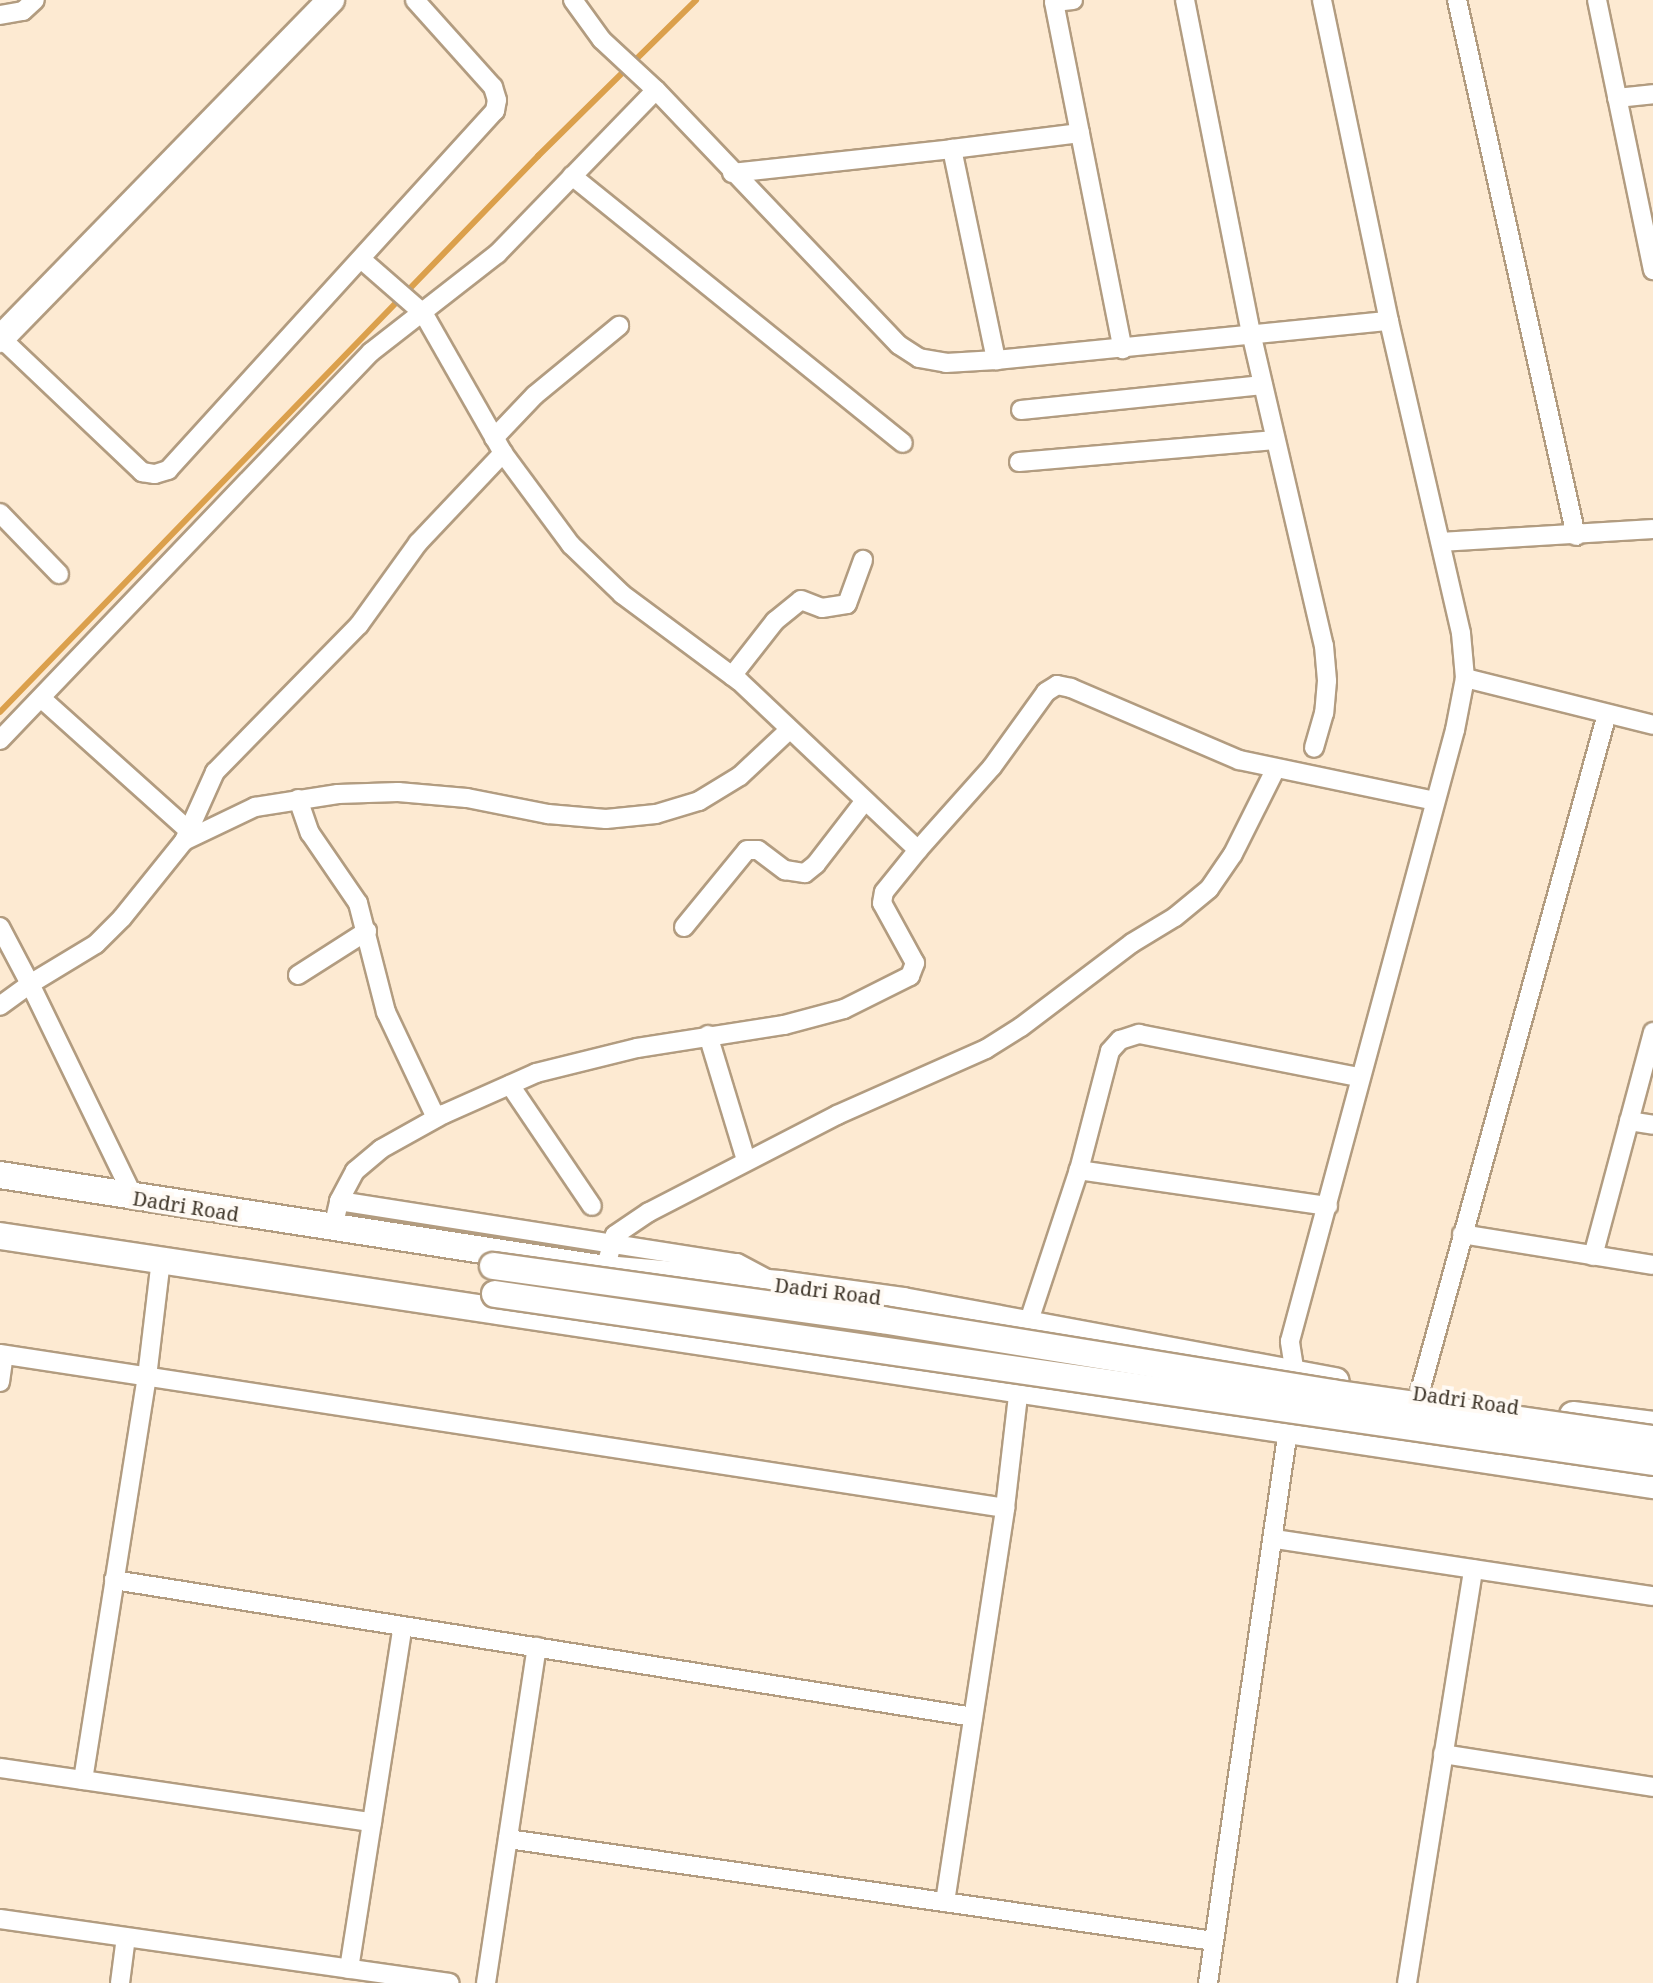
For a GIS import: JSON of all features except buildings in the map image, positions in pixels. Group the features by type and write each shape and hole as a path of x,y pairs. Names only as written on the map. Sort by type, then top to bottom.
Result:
{"main road":[{"path":"1,339 331,0"},
{"name":"Dadri Road","path":"0,1175 605,1269 779,1284 1026,1322 1419,1395 1653,1425"},
{"path":"0,1236 1653,1485"},
{"path":"404,1238 424,1257 882,1320 1332,1393 1653,1439"},
{"path":"405,1298 423,1283 1653,1462"},
{"path":"840,1363 845,1294"}],"street":[{"path":"0,15 23,11 35,0"},
{"path":"1,339 142,472 155,474 168,470 495,111 497,100 493,87 415,0"},
{"path":"1073,0 1054,2 1123,349"},
{"path":"1185,0 1252,337 1324,646 1324,713 1314,748"},
{"path":"1295,1374 1290,1341 1465,678 1461,633 1389,321 1322,0"},
{"path":"1457,0 1576,536"},
{"path":"1597,0 1653,270"},
{"path":"582,3 602,40 899,345 919,358 946,363 996,360 1389,321"},
{"path":"0,740 322,400 417,308 497,254 572,176 650,86"},
{"path":"1617,98 1653,94"},
{"path":"732,173 1080,133"},
{"path":"952,149 996,360"},
{"path":"572,176 903,443"},
{"path":"361,259 417,308 499,446 571,545 622,594 732,676 918,850"},
{"path":"0,1006 96,944 122,918 186,835 215,772 359,625 418,543 499,446 535,395 619,326"},
{"path":"1021,410 1263,385"},
{"path":"1019,462 1275,440"},
{"path":"0,513 59,574"},
{"path":"1441,542 1653,529"},
{"path":"732,676 775,621 801,600 822,608 847,604 863,560"},
{"path":"1465,678 1653,725"},
{"path":"333,1228 339,1201 355,1171 381,1149 436,1118 536,1073 622,1051 784,1025 844,1009 910,976 915,963 882,903 884,892 992,767 1046,692 1057,685 1071,688 1199,746 1275,770 1435,801"},
{"path":"41,698 186,835"},
{"path":"1419,1395 1607,714"},
{"path":"186,835 255,807 338,794 398,792 467,798 562,815 606,819 656,814 699,801 740,776 789,730"},
{"path":"605,1269 612,1241 621,1230 649,1212 875,1097 986,1049 1021,1027 1132,943 1175,917 1209,889 1233,854 1275,770"},
{"path":"298,799 310,833 348,884 367,931 386,1012 436,1118"},
{"path":"684,927 747,850 758,850 785,870 805,873 816,864 864,802"},
{"path":"0,927 134,1198"},
{"path":"298,975 367,931"},
{"path":"1593,1256 1653,1032"},
{"path":"945,1902 1005,1508 1026,1322 1079,1170 1110,1051 1120,1040 1139,1034 1359,1077"},
{"path":"708,1035 746,1160"},
{"path":"510,1085 592,1206"},
{"path":"1629,1121 1653,1125"},
{"path":"1079,1170 1328,1206"},
{"path":"339,1201 612,1241 737,1263 779,1284"},
{"path":"1462,1234 1653,1265"},
{"path":"83,1780 147,1377 161,1260"},
{"path":"0,1382 2,1355 1005,1508"},
{"path":"1208,1983 1275,1539 1288,1430"},
{"path":"1275,1539 1653,1596"},
{"path":"1407,1983 1473,1569"},
{"path":"114,1580 973,1717"},
{"path":"349,1969 403,1626"},
{"path":"486,1983 537,1647"},
{"path":"1443,1754 1653,1787"},
{"path":"0,1768 372,1822"},
{"path":"508,1839 1214,1941"},
{"path":"0,1919 449,1983"},
{"path":"120,1983 126,1937"}],"waterway":[{"path":"0,712 538,156 696,0"}]}
